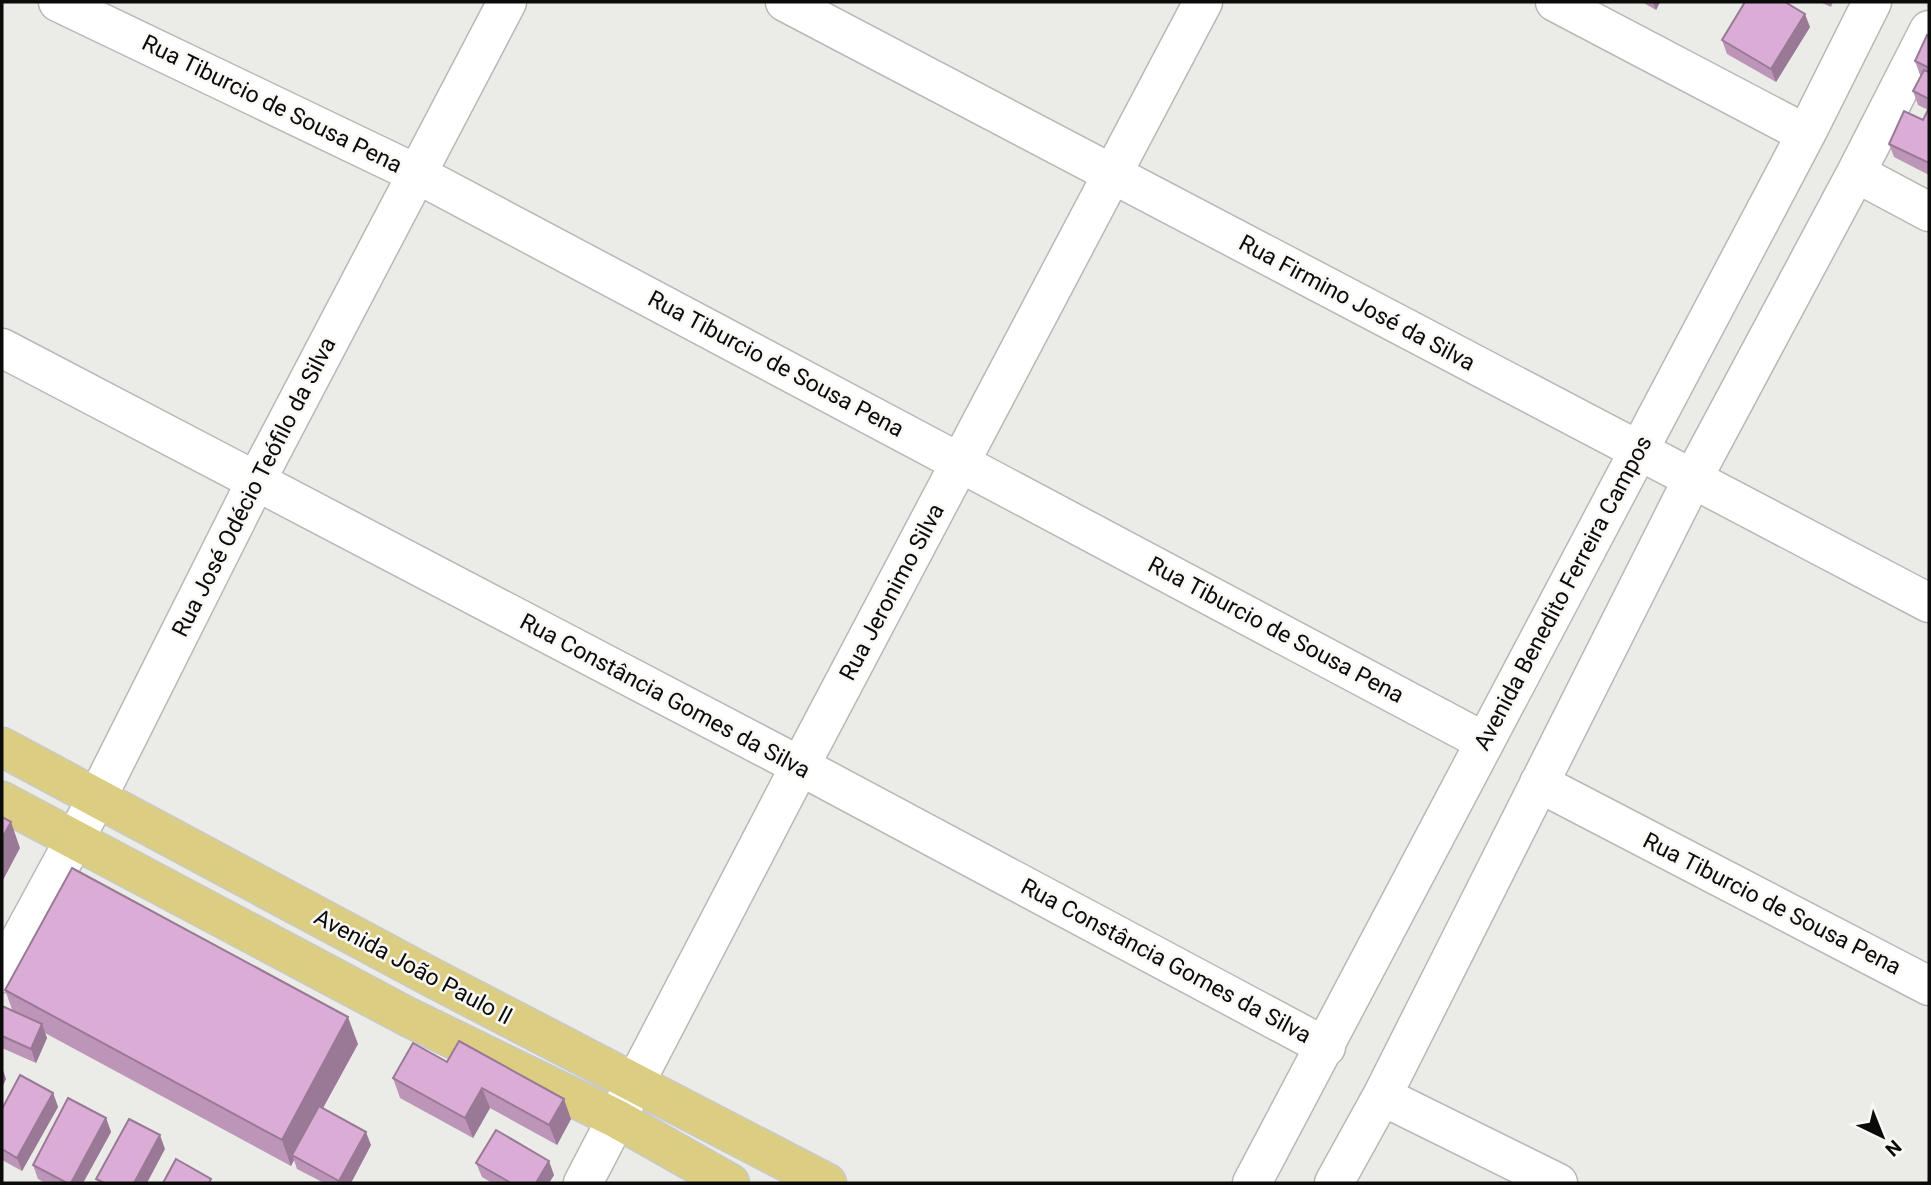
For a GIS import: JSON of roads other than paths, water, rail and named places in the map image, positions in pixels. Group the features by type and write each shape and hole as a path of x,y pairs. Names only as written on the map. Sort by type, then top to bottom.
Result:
{"main road":[{"name":"Avenida João Paulo ll","path":"2,747 429,976 827,1183"},
{"name":"Avenida João Paulo ll","path":"2,802 408,1017 617,1119 730,1183"}],"street":[{"name":"Rua Tiburcio de Sousa Pena","path":"58,2 417,174 1485,742"},
{"name":"Rua José Odécio Teófilo da Silva","path":"2,973 97,797 256,481 507,2"},
{"name":"Rua Firmino José da Silva","path":"785,2 1929,603"},
{"name":"Rua Jeronimo Silva","path":"583,1183 1203,2"},
{"path":"1555,2 1806,134"},
{"name":"Avenida Benedito Ferreira Campos","path":"1252,1183 1806,134 1872,2"},
{"path":"1334,1183 1382,1097 1693,478 1929,30"},
{"path":"1856,173 1929,212"},
{"name":"Rua Constância Gomes da Silva","path":"2,348 800,766 1326,1047"},
{"name":"Rua Tiburcio de Sousa Pena","path":"1539,783 1929,986"},
{"path":"408,1017 429,976"},
{"path":"1382,1097 1558,1183"}]}
